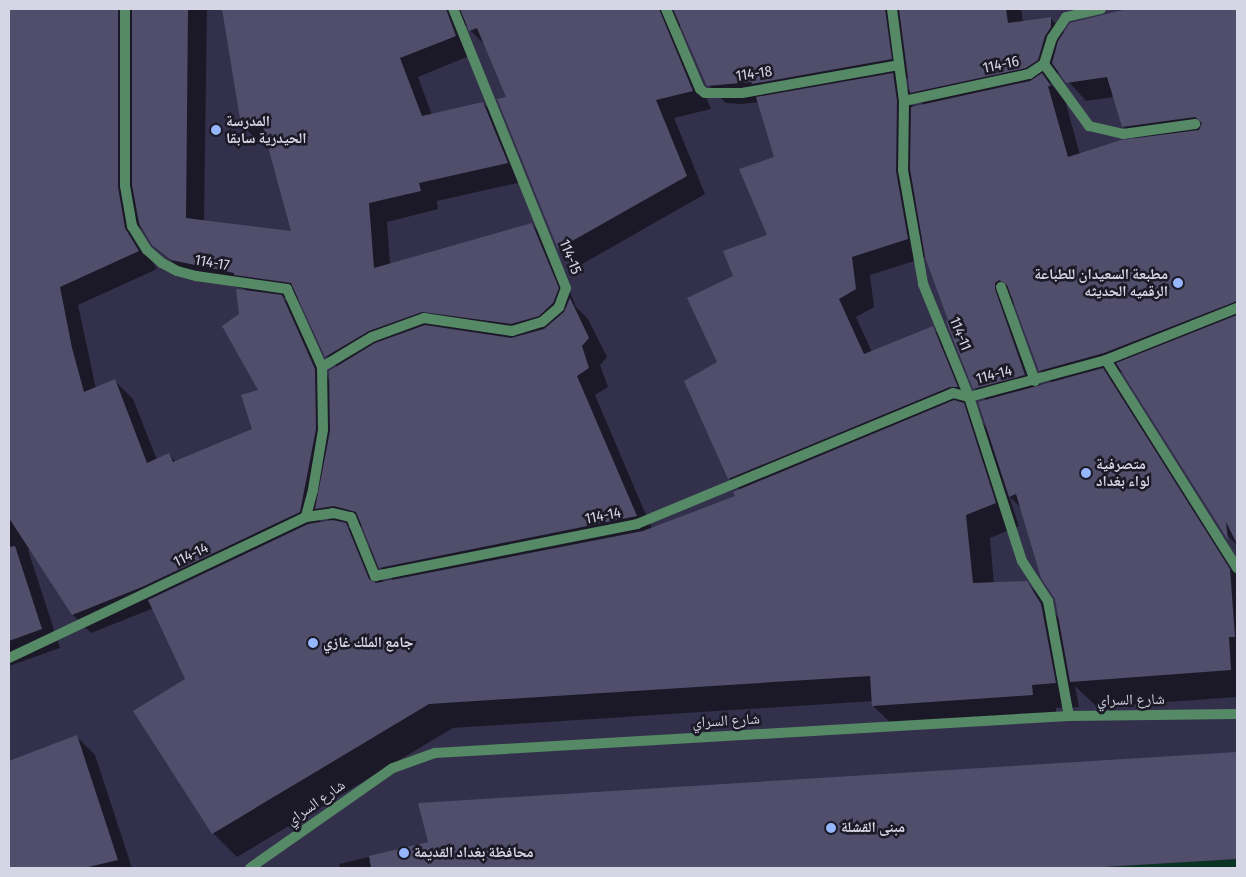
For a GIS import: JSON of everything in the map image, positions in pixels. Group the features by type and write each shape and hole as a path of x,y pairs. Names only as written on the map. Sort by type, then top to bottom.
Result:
{"street":[{"name":"114-17","path":"125,9 125,186 132,226 147,250 162,263 177,271 196,276 287,289 322,367 323,430 316,474 306,516"},
{"name":"114-15","path":"322,367 372,337 424,318 512,331 542,322 559,307 566,288 452,9"},
{"name":"114-18","path":"666,9 700,89 705,93 742,93 899,65"},
{"name":"114-11","path":"892,9 904,101 903,170 923,284 969,397 1022,561 1048,601 1069,716"},
{"path":"1100,9 1066,17 1052,38 1044,64 1089,126 1123,134 1196,124"},
{"name":"114-16","path":"904,101 1029,74 1044,64"},
{"path":"1001,287 1035,381"},
{"name":"114-14","path":"9,658 306,516 333,513 351,517 375,576 637,524 953,393 969,397 1035,381 1106,360 1237,308"},
{"path":"1106,360 1237,568"},
{"name":"شارع السراي","path":"250,868 393,768 435,753 1069,716 1237,714"}],"green space":[{"path":"1237,859 1237,868 1087,868"}],"building":[{"path":"9,9 118,9 118,187 125,228 139,251 60,287 72,348 84,392 115,379 147,463 169,453 173,462 252,429 241,395 258,390 222,326 239,314 236,289 282,295 315,369 316,429 300,512 142,587 72,615 9,518"},
{"path":"132,9 188,9 186,218 291,231 261,121 241,125 222,9 446,9 456,36 400,58 422,116 483,102 508,163 419,183 421,191 369,203 374,268 532,223 559,288 553,303 539,316 511,324 422,312 369,331 325,357 291,283 234,275 234,273 171,260 152,245 139,223 132,185"},
{"path":"460,9 659,9 693,91 656,100 687,176 558,249 497,99 506,97 477,28 469,31"},
{"path":"673,9 885,9 892,59 752,84 751,82 707,86"},
{"path":"899,9 1006,9 1008,23 1051,17 1051,27 1045,36 1038,60 1026,68 910,93"},
{"path":"1127,9 1237,9 1237,301 1104,353 1039,371 1007,285 999,280 995,283 995,289 1025,375 973,389 946,321 948,320 925,257 910,169 911,107 1030,81 1042,73 1051,86 1048,86 1068,157 1121,140 1199,130 1202,123 1195,117 1122,127 1107,77 1066,83 1052,63 1058,41 1070,23"},
{"path":"893,73 897,101 896,171 908,239 852,257 856,289 839,299 864,354 933,326 958,387 950,387 728,479 684,381 717,362 687,298 733,276 723,251 767,235 739,169 774,157 756,97"},
{"path":"570,298 589,338 582,346 589,368 577,376 637,516 379,568 356,512 334,506 315,509 330,431 329,371 375,343 425,325 511,338 544,329 564,312"},
{"path":"1237,315 1237,544 1226,522 1228,540 1116,363"},
{"name":"متصرفية لواء بغداد","path":"1103,368 1230,569 1235,637 1229,637 1231,670 1070,682 1055,599 1041,578 1016,494 1009,497 978,402"},
{"path":"954,400 964,403 996,503 966,515 973,583 1027,581 1041,604 1056,683 1032,685 1033,695 872,706 870,676 429,704 212,834 133,711 185,679 148,600 308,524 333,520 346,523 369,579 376,583 643,531 735,496 733,492"},
{"path":"15,546 42,629 9,641 9,547"},
{"path":"77,735 118,860 84,868 9,868 9,761"},
{"name":"مبنى القشلة","path":"1237,752 1237,859 1087,868 371,868 369,856 428,842 418,803"}],"place":[{"name":"المدرسة الحيدرية سابقا","path":"216,130"},
{"name":"مطبعة السعيدان للطباعة الرقميه الحديثه","path":"1178,283"},
{"name":"متصرفية لواء بغداد","path":"1086,473"},
{"name":"جامع الملك غازي","path":"313,643"},
{"name":"مبنى القشلة","path":"831,828"},
{"name":"محافظة بغداد القديمة","path":"404,853"}]}
